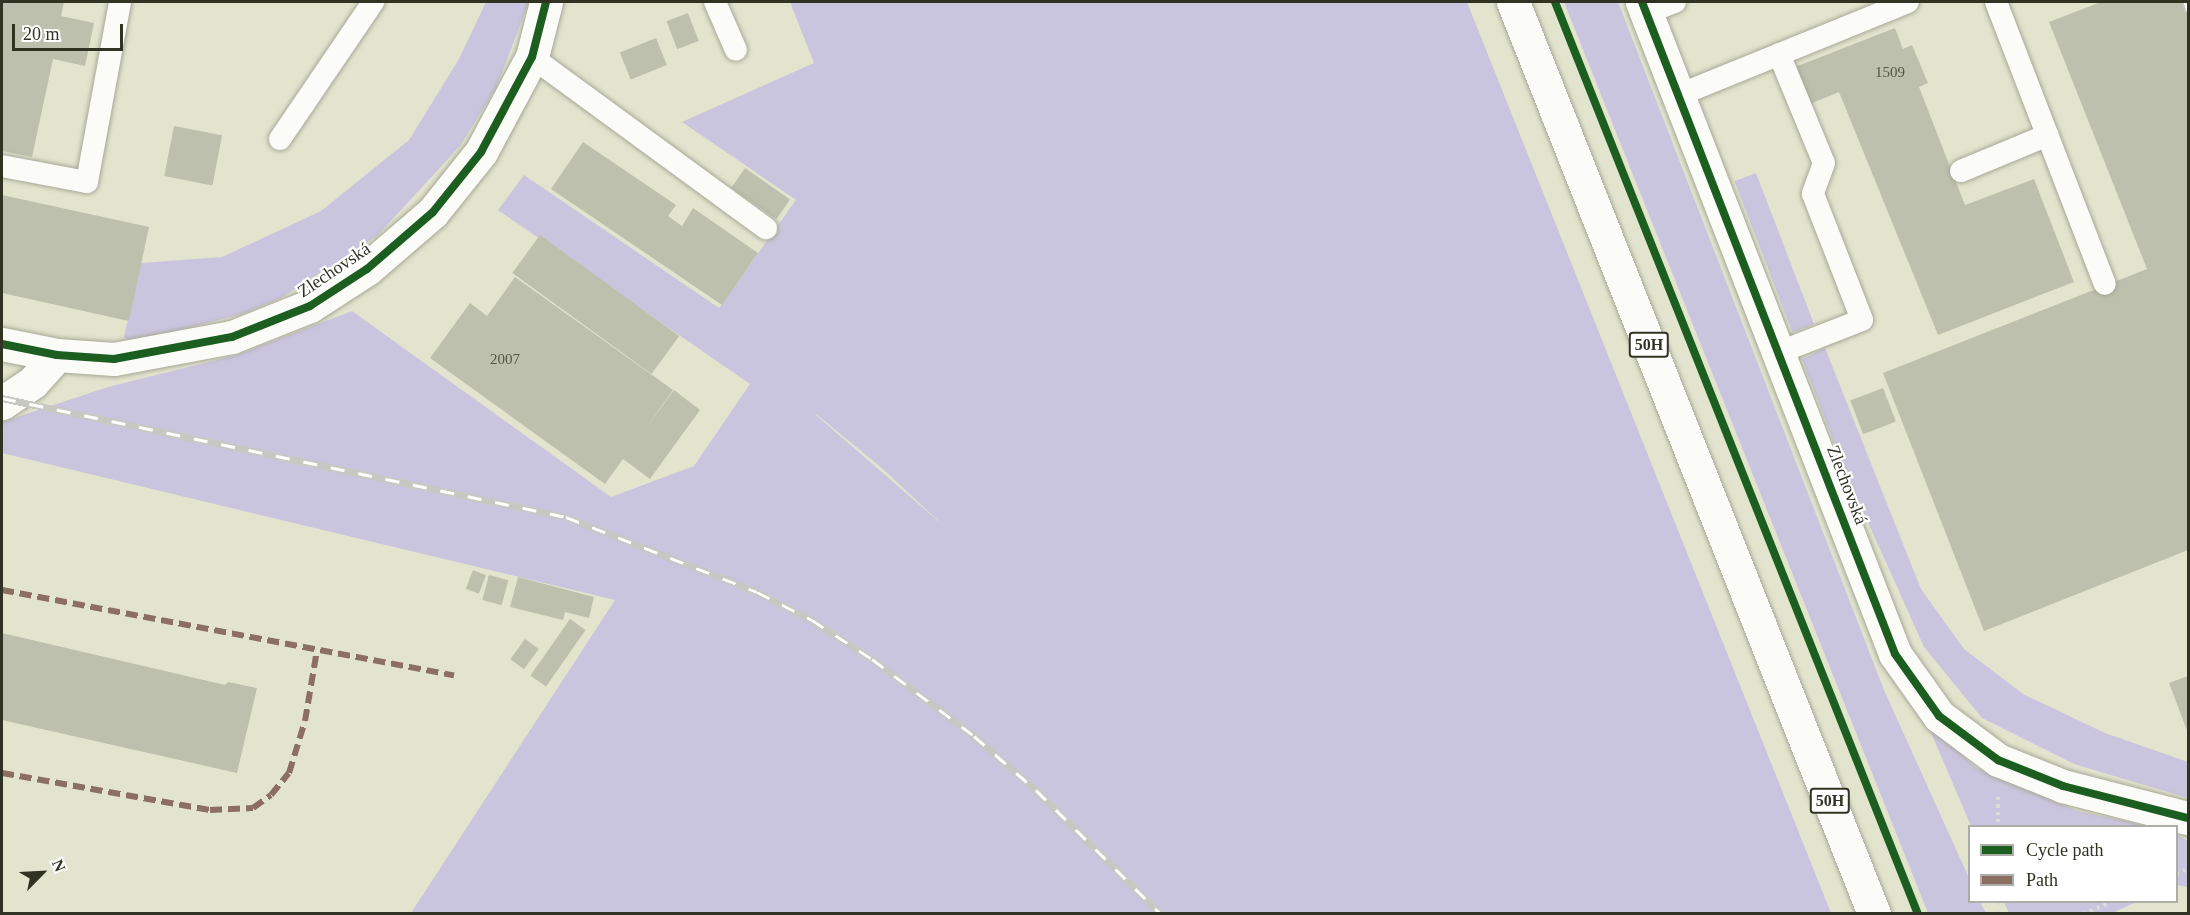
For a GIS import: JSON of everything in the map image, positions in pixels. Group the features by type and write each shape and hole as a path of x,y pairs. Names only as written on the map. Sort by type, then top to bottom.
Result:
{"street":[{"name":"Zlechovská","path":"2,344 57,355 114,359 192,346 271,324 310,306 367,269 434,212 481,152 532,57 546,2"},
{"name":"50H","path":"1513,2 1874,914"},
{"name":"Zlechovská","path":"1654,5 1679,95 1895,654 1939,716 1998,760 2063,786 2188,818"},
{"path":"2,403 33,382 57,355"}],"lane":[{"path":"2,166 87,182 120,2"},
{"path":"280,139 373,2"},
{"path":"716,2 736,50"},
{"path":"1679,95 1908,2"},
{"path":"1996,2 2105,284"},
{"path":"1779,54 1824,163 1813,194 1862,320 1780,352"},
{"path":"532,57 766,228"},
{"path":"1961,171 2048,135"}],"path":[{"path":"2083,914 2110,903"}],"shaded area":[{"path":"486,2 529,2 496,88 460,146 377,236 281,298 242,314 130,343 124,337 141,263 222,257 321,211 409,140 459,59"},
{"path":"790,2 1467,2 1831,913 411,913 615,600 2,453 2,422 108,387 237,355 352,311 611,497 694,466 750,384 498,210 524,175 719,308 796,200 682,122 814,63","holes":["816,414 883,469 945,527"]},
{"path":"1564,2 1618,2 1884,690 1968,876 1968,903 1981,903 1986,913 1928,913"},
{"path":"1756,173 1814,324 1793,332 1735,181"},
{"path":"1825,348 1921,589 1964,649 2023,694 2105,733 2188,762 2188,798 2074,764 1982,718 1924,647 1845,471 1802,359"},
{"path":"1926,721 1976,768 2077,811 2143,825 1971,825"},
{"path":"2178,836 2188,841 2188,887 2178,885"},
{"path":"2004,903 2134,903 2111,914 2009,913"}],"building":[{"path":"2,2 64,2 61,16 94,23 85,66 53,59 32,157 2,151"},
{"path":"2101,2 2188,2 2188,550 1984,631 1883,373 2147,269 2049,22"},
{"path":"688,13 699,41 677,49 667,21"},
{"path":"1895,28 1903,49 1912,45 1928,83 1919,87 1965,205 2034,179 2074,282 1938,335 1839,92 1810,104 1795,67"},
{"path":"656,38 667,65 631,79 620,53"},
{"path":"174,126 222,135 212,185 164,176"},
{"path":"583,142 676,205 668,216 682,226 693,208 758,253 722,305 551,189"},
{"path":"745,168 790,200 776,219 731,188"},
{"path":"2,195 149,227 129,321 2,293"},
{"path":"540,235 679,336 652,374 512,273"},
{"path":"515,277 673,390 647,427 674,390 700,410 650,479 623,459 605,484 430,358 470,303 487,316"},
{"path":"1883,388 1896,422 1863,434 1850,401"},
{"path":"473,570 486,575 479,594 466,589"},
{"path":"489,575 508,580 502,605 482,600"},
{"path":"518,577 594,597 589,618 565,612 563,620 510,607"},
{"path":"570,619 586,630 546,686 530,676"},
{"path":"2,633 225,685 228,682 257,688 237,773 2,720"},
{"path":"525,639 539,649 524,669 510,659"},
{"path":"2188,676 2188,733 2169,683"}],"railway":[{"path":"2185,2 2188,11"},
{"path":"2,398 566,517 757,592 812,620 872,659 974,736 1036,790 1161,914"}],"marked path":[{"path":"2,590 454,675"},
{"path":"2,773 210,810 253,808 271,795 289,773 305,721 317,650"}],"cycle path":[{"path":"2,344 57,355 114,359 232,337 310,306 367,269 433,212 481,152 532,57 546,2"},
{"path":"1555,2 1918,914"},
{"path":"1642,2 1895,654 1939,716 1998,760 2063,786 2188,818"}]}
